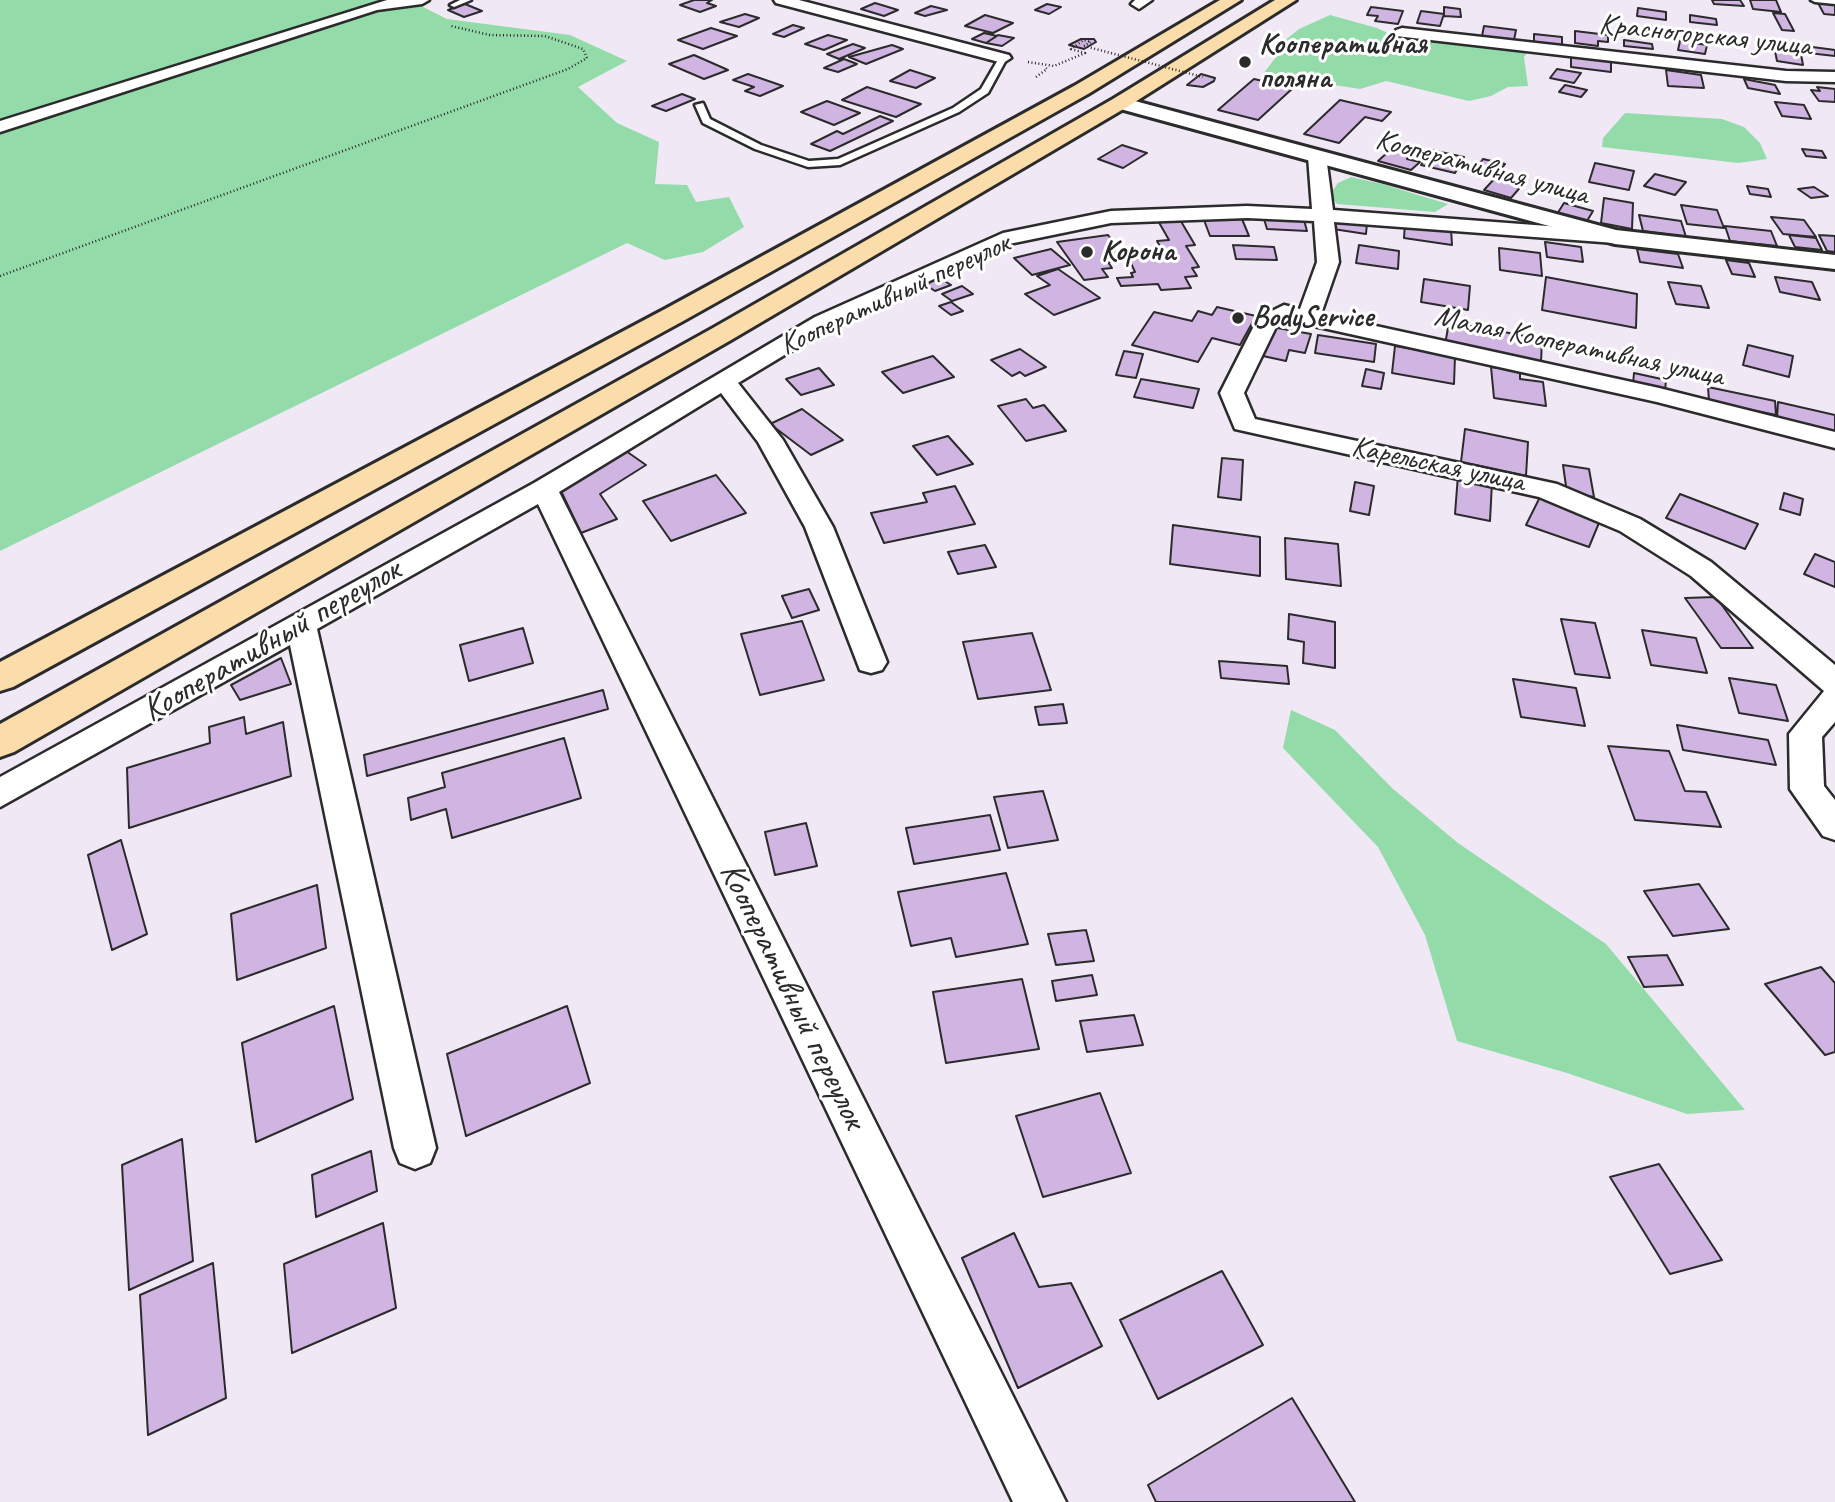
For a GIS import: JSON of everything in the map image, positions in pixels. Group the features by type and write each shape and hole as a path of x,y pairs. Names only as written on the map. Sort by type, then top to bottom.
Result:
{"main road":[{"path":"0,678 676,314 1081,90 1232,0"},
{"path":"0,742 722,334 1120,103 1287,0"}],"street":[{"path":"0,127 375,6 422,0"},
{"path":"781,0 1003,58"},
{"name":"Красногорская улица","path":"1402,33 1786,76 1835,77"},
{"name":"Кооперативная улица","path":"1120,103 1615,237 1835,262"},
{"path":"1308,318 1328,262 1317,156"},
{"name":"Кооперативный переулок","path":"0,793 544,489 823,322 1003,239 1111,217 1247,212 1406,219 1615,237"},
{"name":"Карельская улица","path":"1308,318 1284,312 1266,323 1232,393 1244,424 1547,489 1630,525 1700,569 1835,683"},
{"name":"Малая Кооперативная улица","path":"1308,318 1659,395 1835,440"},
{"path":"724,381 770,440 820,527 871,662"},
{"name":"Кооперативный переулок","path":"544,489 1040,1502"},
{"path":"301,623 415,1148"},
{"path":"1835,700 1805,734 1807,789 1835,826"}],"lane":[{"path":"454,5 467,0"},
{"path":"1815,0 1835,2"},
{"path":"700,105 706,121 758,147 808,164 841,162 956,110 985,91 1003,58"}],"path":[{"path":"0,276 568,69 587,58 583,49 545,36 490,35 446,24"},
{"path":"1036,77 1047,69 1044,66 1054,66 1085,53 1071,49 1084,40 1091,42 1084,46 1203,77"}],"green space":[{"path":"0,0 409,0 447,19 570,35 627,61 578,87 617,123 659,142 655,184 687,185 696,202 729,197 744,227 703,252 665,260 627,243 0,551"},
{"path":"1330,15 1392,35 1528,51 1524,57 1528,86 1508,87 1491,96 1469,101 1386,81 1360,89 1263,74 1276,57 1278,46 1299,29"},
{"path":"1625,113 1722,119 1744,127 1760,143 1767,159 1738,163 1602,147 1603,138"},
{"path":"1351,177 1448,204 1435,212 1337,204 1330,194 1338,183"},
{"path":"1291,710 1335,730 1392,788 1458,843 1606,944 1745,1110 1687,1114 1567,1073 1457,1041 1425,935 1378,847 1283,748"}],"building":[{"path":"694,0 712,0 707,3 716,6 700,12 680,5"},
{"path":"1712,0 1740,0 1744,6 1714,4"},
{"path":"1750,0 1776,0 1781,12 1753,9"},
{"path":"875,3 898,10 884,16 861,9"},
{"path":"1818,3 1835,4 1835,15 1824,14"},
{"path":"465,4 482,11 464,17 448,10"},
{"path":"1047,4 1061,7 1049,14 1035,10"},
{"path":"931,6 947,10 925,16 915,13"},
{"path":"1371,7 1403,11 1398,24 1375,21 1378,16 1367,15"},
{"path":"1444,7 1460,9 1461,17 1444,16"},
{"path":"1638,8 1666,12 1666,20 1637,16"},
{"path":"1421,11 1444,14 1440,26 1417,23"},
{"path":"1773,13 1785,14 1794,31 1782,30"},
{"path":"745,14 759,18 739,27 720,22"},
{"path":"985,15 1013,23 993,33 965,26"},
{"path":"1690,15 1716,19 1717,25 1690,22"},
{"path":"793,25 804,28 784,37 773,34"},
{"path":"1484,26 1516,30 1514,40 1482,36"},
{"path":"711,28 737,36 703,49 678,40"},
{"path":"1575,31 1608,35 1608,42 1598,41 1598,46 1575,43"},
{"path":"984,33 997,36 986,43 972,39"},
{"path":"1534,34 1562,37 1562,46 1534,43"},
{"path":"828,35 847,40 824,50 805,44"},
{"path":"998,35 1014,38 1002,46 986,43"},
{"path":"1081,39 1094,39 1096,42 1084,49 1069,45"},
{"path":"1624,40 1652,44 1653,49 1624,46"},
{"path":"1680,41 1707,45 1705,54 1678,50"},
{"path":"853,44 865,48 839,59 827,54"},
{"path":"892,45 903,49 866,64 849,57"},
{"path":"1805,46 1835,50 1835,56 1808,53"},
{"path":"1775,51 1801,54 1803,65 1777,61"},
{"path":"1571,54 1611,59 1611,72 1571,67"},
{"path":"694,55 728,70 704,79 669,64"},
{"path":"844,59 857,64 838,72 824,68"},
{"path":"1557,69 1581,73 1574,83 1550,78"},
{"path":"910,70 935,78 916,88 890,81"},
{"path":"1666,70 1701,75 1704,88 1668,86"},
{"path":"748,74 783,86 760,96 745,91 754,87 733,80"},
{"path":"1201,74 1215,78 1214,81 1203,87 1187,85"},
{"path":"1254,79 1293,88 1258,120 1218,110"},
{"path":"1744,79 1775,85 1780,94 1748,88"},
{"path":"1565,85 1587,90 1581,97 1559,92"},
{"path":"867,87 921,104 896,117 842,100"},
{"path":"1817,87 1835,89 1835,102 1819,101 1811,90 1820,91"},
{"path":"682,94 695,99 666,111 652,106"},
{"path":"1340,100 1391,112 1382,121 1365,117 1339,143 1304,134"},
{"path":"827,101 860,113 834,125 801,112"},
{"path":"1775,102 1804,105 1811,119 1782,116"},
{"path":"880,116 893,121 830,151 811,144 837,131 843,134"},
{"path":"1398,143 1418,148 1407,159 1420,162 1411,170 1378,161"},
{"path":"1122,145 1147,153 1123,168 1098,159"},
{"path":"1802,149 1822,151 1826,158 1806,156"},
{"path":"1431,150 1464,157 1455,173 1421,165"},
{"path":"1483,159 1505,164 1497,175 1475,170"},
{"path":"1595,163 1634,171 1629,190 1589,182"},
{"path":"1655,174 1686,182 1675,195 1644,186"},
{"path":"1496,177 1523,184 1511,198 1484,190"},
{"path":"1747,186 1768,189 1771,197 1750,194"},
{"path":"1814,187 1828,196 1811,198 1798,189"},
{"path":"1604,198 1633,203 1632,229 1601,223"},
{"path":"1564,203 1593,211 1587,221 1557,214"},
{"path":"1681,205 1717,210 1724,228 1687,224"},
{"path":"1639,215 1681,221 1686,237 1643,231"},
{"path":"1771,217 1804,220 1816,237 1783,234"},
{"path":"1179,218 1195,245 1186,246 1199,267 1192,268 1197,276 1185,277 1191,288 1161,290 1158,284 1121,286 1117,278 1133,277 1131,273 1135,272 1129,259 1166,257 1157,241 1169,240 1157,219"},
{"path":"1242,219 1249,236 1210,236 1204,220"},
{"path":"1264,219 1304,220 1307,231 1267,229"},
{"path":"1335,219 1367,223 1366,234 1333,229"},
{"path":"1405,223 1451,229 1452,245 1404,238"},
{"path":"1725,226 1771,231 1777,246 1730,241"},
{"path":"1108,235 1127,260 1108,262 1112,268 1102,269 1108,277 1084,280 1057,242"},
{"path":"1789,235 1816,238 1822,250 1795,247"},
{"path":"1819,235 1835,236 1835,252 1827,251"},
{"path":"1545,242 1581,247 1583,262 1547,257"},
{"path":"1233,245 1274,247 1277,260 1236,259"},
{"path":"1359,245 1399,251 1398,269 1356,263"},
{"path":"1499,248 1540,253 1542,276 1500,270"},
{"path":"1051,249 1070,265 1032,275 1014,258"},
{"path":"1637,249 1678,254 1683,268 1640,262"},
{"path":"1726,260 1749,263 1755,277 1732,274"},
{"path":"1058,269 1100,298 1054,315 1025,294 1050,285 1037,276"},
{"path":"1546,277 1637,294 1636,328 1542,310"},
{"path":"1775,277 1812,282 1820,300 1780,292"},
{"path":"940,278 951,285 935,291 924,284"},
{"path":"1424,279 1470,286 1468,310 1421,302"},
{"path":"1668,282 1701,286 1709,308 1676,304"},
{"path":"962,286 973,294 952,301 942,294"},
{"path":"951,302 963,311 951,315 939,306"},
{"path":"1217,307 1256,316 1240,345 1212,338 1198,362 1132,345 1154,312 1192,321 1198,311 1212,315"},
{"path":"1449,322 1542,339 1541,363 1445,345"},
{"path":"1272,327 1311,334 1305,353 1289,350 1286,361 1263,356"},
{"path":"1318,335 1376,344 1374,362 1315,353"},
{"path":"1748,345 1793,356 1789,377 1743,365"},
{"path":"1395,346 1455,356 1454,384 1392,373"},
{"path":"1020,349 1046,367 1025,376 1020,372 1012,376 991,360"},
{"path":"1124,351 1143,354 1136,378 1116,375"},
{"path":"933,356 954,377 903,393 882,372"},
{"path":"1491,367 1520,371 1520,379 1543,382 1546,406 1494,398"},
{"path":"819,368 834,385 801,395 786,379"},
{"path":"1366,369 1384,373 1381,389 1362,386"},
{"path":"1634,373 1666,380 1665,391 1633,384"},
{"path":"1141,379 1199,389 1193,408 1134,397"},
{"path":"1708,387 1775,401 1776,415 1709,401"},
{"path":"1026,399 1033,408 1044,405 1066,431 1026,441 998,406"},
{"path":"1778,402 1835,415 1835,431 1777,418"},
{"path":"802,409 843,440 811,455 770,424"},
{"path":"1465,429 1528,442 1526,476 1461,462"},
{"path":"948,436 973,464 937,475 913,446"},
{"path":"626,451 646,465 600,494 617,519 581,533 561,491"},
{"path":"1222,458 1243,460 1241,500 1218,497"},
{"path":"1563,465 1589,469 1594,497 1567,493"},
{"path":"716,475 746,513 671,541 643,501"},
{"path":"1458,475 1492,482 1490,521 1455,514"},
{"path":"1355,482 1374,486 1369,515 1350,511"},
{"path":"955,486 975,524 884,543 871,513 927,502 923,493"},
{"path":"1784,493 1803,499 1800,515 1780,509"},
{"path":"1680,494 1758,524 1745,549 1666,518"},
{"path":"1540,497 1601,518 1589,547 1526,525"},
{"path":"1173,525 1260,537 1260,576 1170,564"},
{"path":"1285,538 1338,544 1341,586 1286,579"},
{"path":"985,545 996,567 958,574 948,552"},
{"path":"1815,554 1835,562 1835,587 1804,574"},
{"path":"809,589 819,610 792,618 782,596"},
{"path":"1716,597 1753,648 1721,648 1685,598"},
{"path":"1289,614 1335,622 1335,668 1303,663 1304,642 1288,639"},
{"path":"1561,619 1595,623 1610,678 1575,674"},
{"path":"802,621 824,680 760,695 741,634"},
{"path":"523,628 533,663 469,681 460,645"},
{"path":"1642,630 1696,638 1707,673 1651,665"},
{"path":"1032,633 1051,690 978,699 963,642"},
{"path":"281,658 291,684 240,700 231,685"},
{"path":"1219,661 1287,666 1289,684 1221,678"},
{"path":"1729,678 1776,685 1788,721 1739,713"},
{"path":"1513,679 1576,688 1585,726 1521,717"},
{"path":"603,690 608,709 367,776 364,755"},
{"path":"1063,704 1067,723 1039,725 1035,707"},
{"path":"244,717 246,734 283,722 291,776 129,828 127,768 210,743 209,727"},
{"path":"1677,725 1768,740 1776,765 1683,750"},
{"path":"564,738 581,798 452,838 446,809 411,820 408,798 445,787 442,773"},
{"path":"1608,746 1669,751 1685,791 1706,792 1721,827 1635,820"},
{"path":"1043,791 1058,840 1008,848 994,797"},
{"path":"990,815 1000,850 914,864 906,828"},
{"path":"806,823 817,866 775,875 765,832"},
{"path":"121,840 147,934 112,950 88,855"},
{"path":"1006,873 1028,944 956,957 951,938 911,946 898,892"},
{"path":"1699,884 1729,929 1673,936 1644,891"},
{"path":"317,885 326,948 237,980 231,914"},
{"path":"1086,930 1094,961 1056,965 1048,934"},
{"path":"1667,955 1683,985 1644,987 1628,957"},
{"path":"1821,967 1835,983 1835,1052 1825,1055 1765,984"},
{"path":"1092,975 1097,995 1056,1001 1052,981"},
{"path":"1022,979 1039,1049 946,1063 933,992"},
{"path":"334,1006 353,1099 256,1142 242,1043"},
{"path":"567,1006 590,1083 466,1136 447,1054"},
{"path":"1134,1015 1143,1045 1087,1052 1080,1021"},
{"path":"1100,1093 1131,1173 1043,1197 1016,1116"},
{"path":"182,1139 193,1261 129,1290 122,1165"},
{"path":"371,1151 377,1191 316,1217 312,1175"},
{"path":"1659,1164 1722,1260 1670,1274 1610,1177"},
{"path":"383,1223 396,1308 292,1353 284,1264"},
{"path":"1014,1233 1039,1287 1071,1283 1102,1346 1018,1388 962,1258"},
{"path":"213,1263 226,1398 148,1435 140,1295"},
{"path":"1222,1271 1263,1345 1158,1399 1120,1320"},
{"path":"1292,1398 1355,1502 1156,1502 1148,1485"}],"place":[{"name":"Кооперативная поляна","path":"1245,62"},
{"name":"Корона","path":"1087,252"},
{"name":"BodyService","path":"1238,318"}]}
